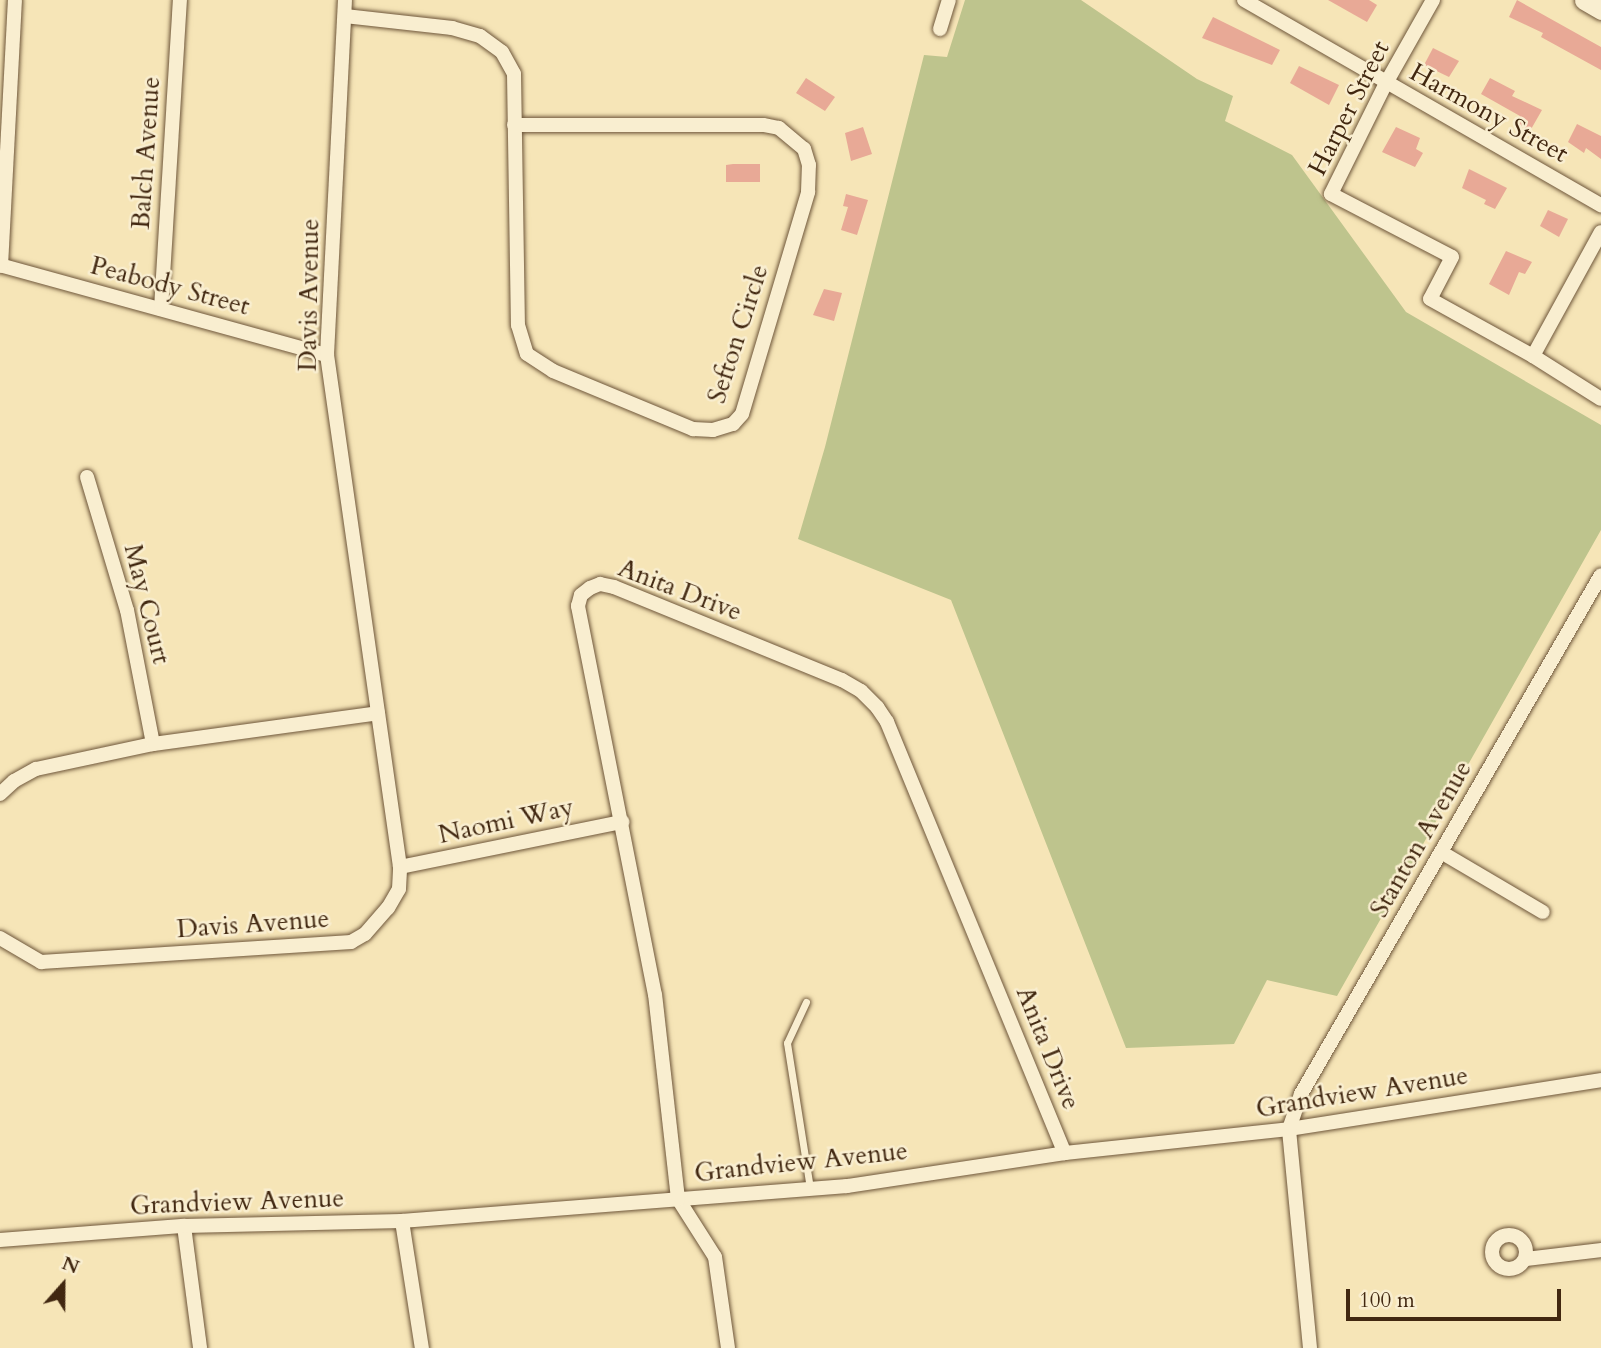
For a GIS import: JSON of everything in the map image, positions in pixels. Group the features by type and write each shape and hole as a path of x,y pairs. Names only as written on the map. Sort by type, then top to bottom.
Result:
{"main road":[{"path":"1584,0 1601,10"}],"street":[{"path":"1,265 15,0"},
{"name":"Balch Avenue","path":"161,309 180,0"},
{"name":"Davis Avenue","path":"0,938 41,962 351,942 365,934 399,889 400,867 327,355 345,0"},
{"path":"940,29 950,0"},
{"name":"Harmony Street","path":"1244,0 1601,205"},
{"name":"Harper Street","path":"1433,0 1386,83 1331,194 1452,257 1430,299 1533,356"},
{"name":"Sefton Circle","path":"345,16 452,28 480,36 502,52 514,74 514,125 518,325 527,354 553,371 693,429 713,430 733,424 742,414 808,192 809,165 804,149 779,128 763,125 514,125"},
{"path":"1601,232 1533,356 1601,399"},
{"name":"Peabody Street","path":"1,265 327,355"},
{"name":"May Court","path":"87,477 127,610 153,744"},
{"name":"Stanton Avenue","path":"1289,1129 1300,1094 1601,575"},
{"name":"Anita Drive","path":"678,1199 655,995 578,606 581,595 600,584 614,587 842,680 861,691 887,722 1065,1153"},
{"path":"0,794 14,781 36,769 153,744 378,713"},
{"name":"Naomi Way","path":"400,867 622,822"},
{"path":"1441,852 1543,912"},
{"name":"Grandview Avenue","path":"0,1240 184,1226 402,1221 810,1189 1065,1153 1289,1129 1601,1080"},
{"path":"1289,1129 1310,1348"},
{"path":"678,1199 715,1257 728,1348"},
{"path":"402,1221 422,1348"},
{"path":"184,1226 200,1348"},
{"path":"1526,1259 1601,1250"}],"lane":[{"path":"806,1002 787,1043 810,1189"}],"green space":[{"path":"965,0 1081,0 1197,79 1233,96 1225,121 1292,155 1406,312 1601,425 1601,530 1337,996 1267,980 1234,1044 1126,1048 951,600 798,539 825,447 924,55 947,57"}],"building":[{"path":"1328,0 1369,0 1377,5 1367,22"},
{"path":"1517,0 1601,47 1601,70 1541,37 1543,33 1509,17"},
{"path":"1213,17 1280,50 1272,65 1202,38"},
{"path":"1433,48 1459,61 1449,77 1424,65"},
{"path":"1299,66 1339,85 1329,105 1290,83"},
{"path":"806,78 835,97 825,111 796,93"},
{"path":"1490,78 1515,91 1512,96 1542,110 1530,131 1516,123 1520,116 1481,94"},
{"path":"1577,124 1601,136 1601,159 1586,148 1584,153 1568,142"},
{"path":"863,127 872,154 851,161 845,133"},
{"path":"1396,127 1420,138 1416,149 1423,153 1415,167 1382,152"},
{"path":"760,164 760,182 726,182 726,165"},
{"path":"1469,169 1507,188 1495,209 1484,204 1486,200 1462,188"},
{"path":"846,194 868,200 857,235 841,230 848,207 843,206"},
{"path":"1548,210 1568,219 1559,237 1540,226"},
{"path":"1506,251 1532,262 1525,274 1519,272 1509,295 1489,284"},
{"path":"824,289 842,293 834,321 813,315"}]}
